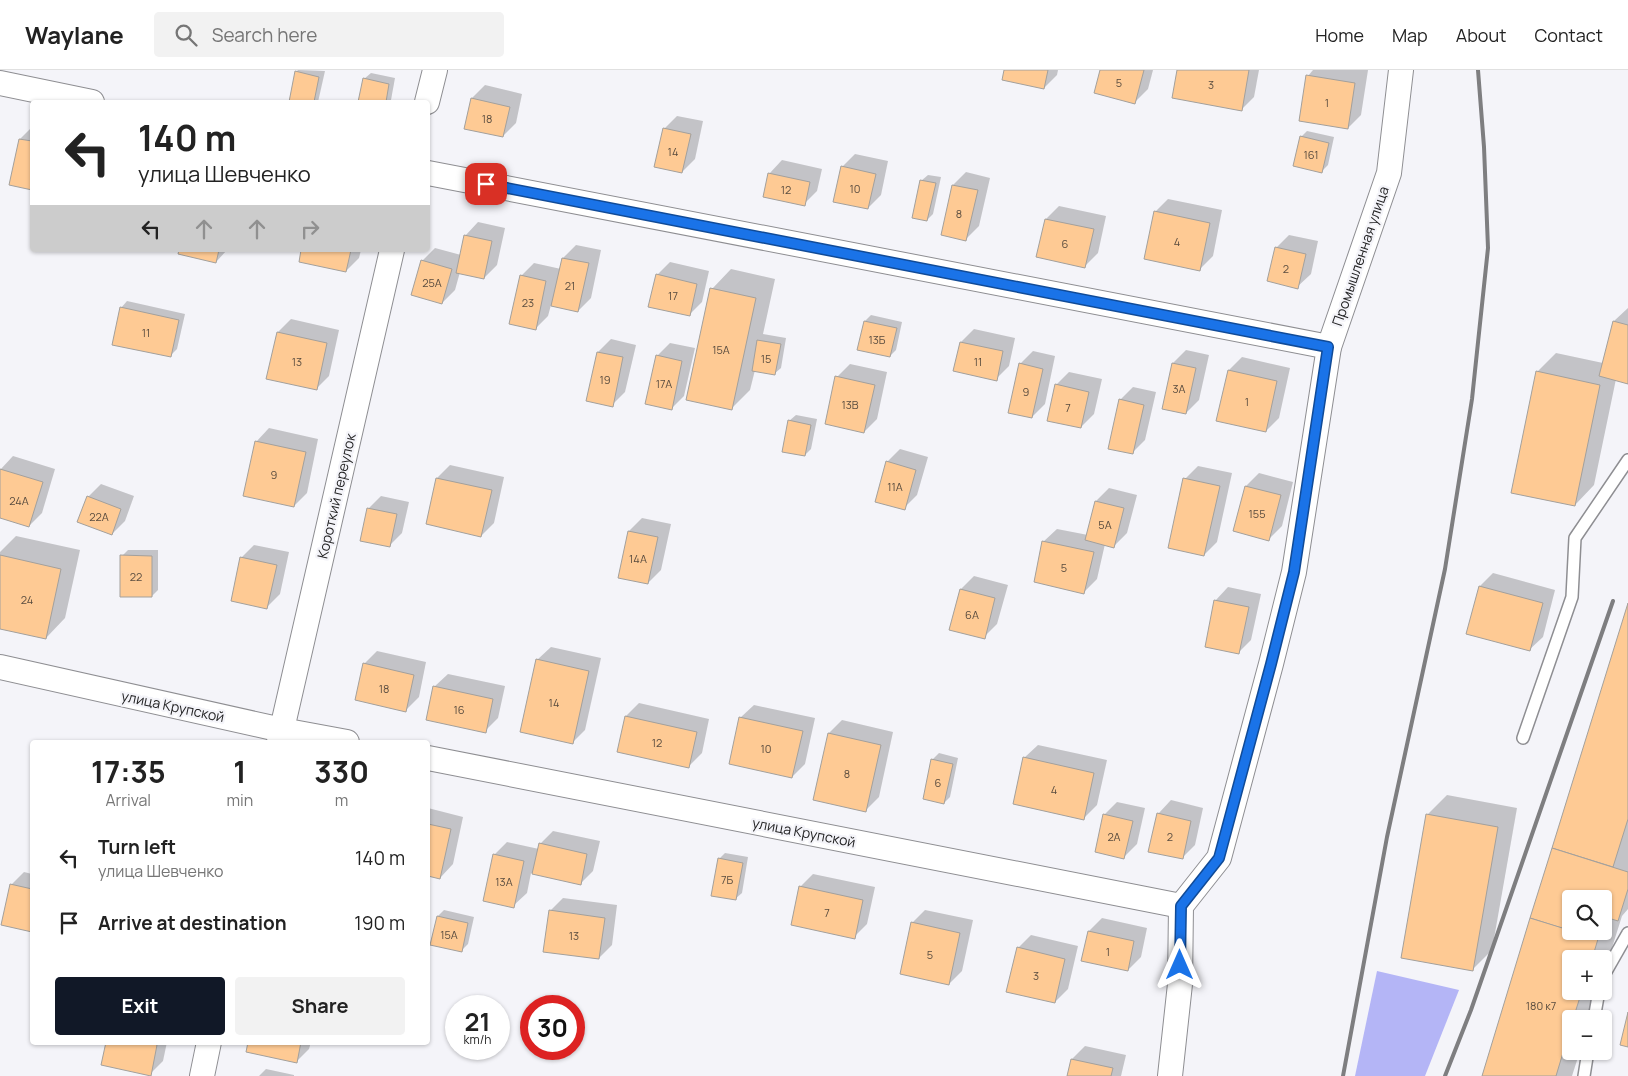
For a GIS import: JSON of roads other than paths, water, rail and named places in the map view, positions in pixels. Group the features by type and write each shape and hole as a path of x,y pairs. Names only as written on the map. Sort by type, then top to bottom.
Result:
{"street":[{"path":"427,100 434,70"},
{"name":"Промышленная улица","path":"1181,906 1219,858 1267,682 1294,572 1328,347 1389,172 1396,71"},
{"path":"0,83 82,100"},
{"path":"430,173 1328,347"},
{"name":"Короткий переулок","path":"281,736 392,252"},
{"name":"улица Крупской","path":"0,667 281,736 325,740"},
{"name":"улица Крупской","path":"430,758 1181,906"},
{"path":"1170,1076 1180,984 1181,906"},
{"path":"202,1076 208,1045"}],"lane":[{"path":"1524,738 1572,596 1575,538 1628,460"},
{"path":"1612,961 1628,933"},
{"path":"1584,1076 1587,1060"}],"railway":[{"path":"1343,1076 1387,837 1445,569 1472,399 1488,248 1484,147 1478,70"},
{"path":"1445,1076 1471,1010 1613,601"}]}
